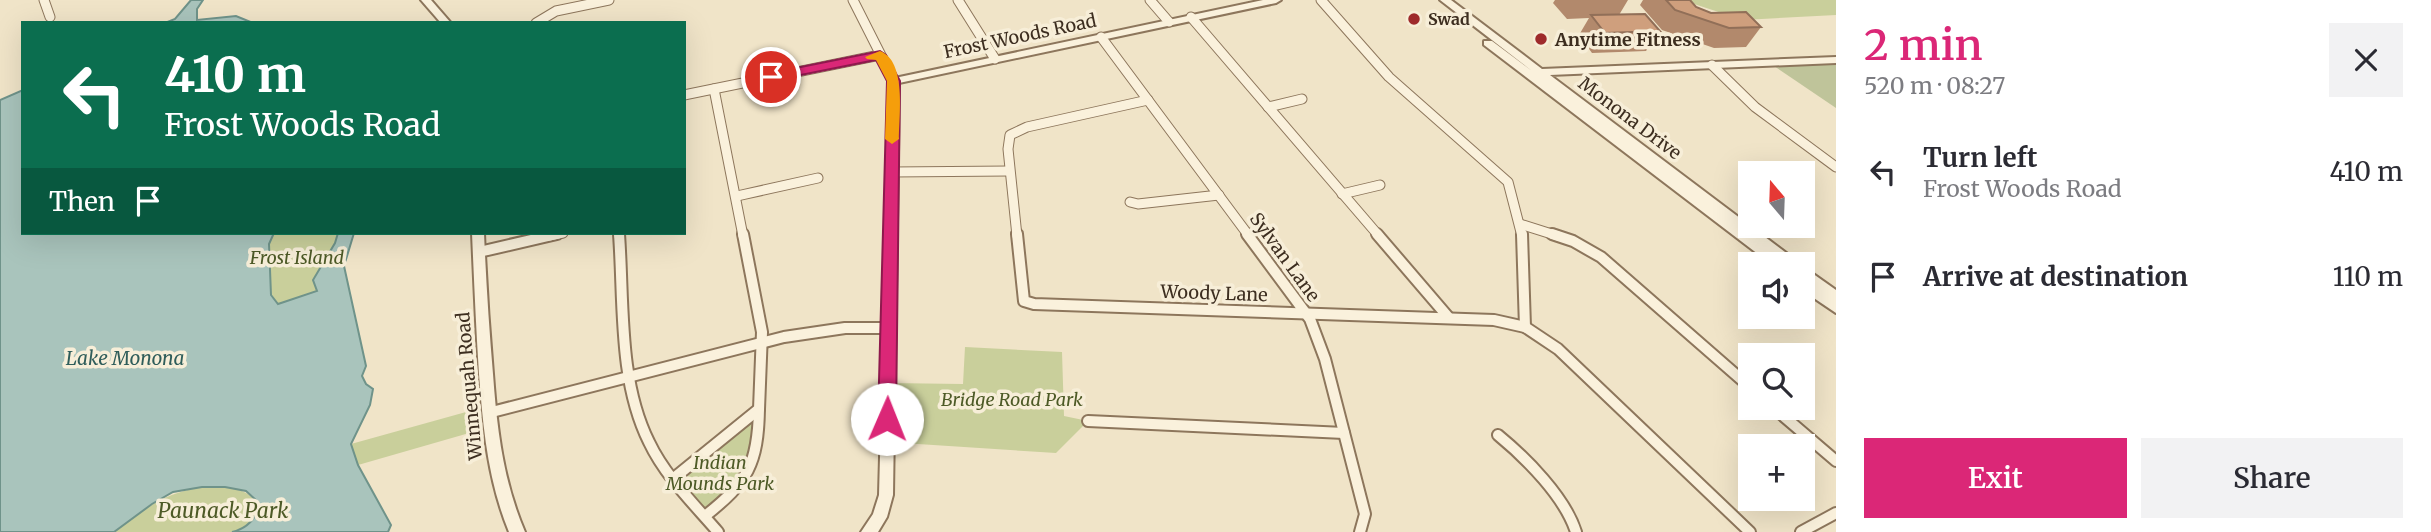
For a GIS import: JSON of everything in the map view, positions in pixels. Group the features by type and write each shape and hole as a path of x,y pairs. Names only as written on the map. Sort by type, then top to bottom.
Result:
{"street":[{"path":"44,0 50,17"},
{"path":"426,0 444,21"},
{"path":"539,21 578,2 609,0"},
{"path":"853,0 894,81 886,495 880,517 869,532"},
{"path":"958,0 995,59"},
{"path":"1150,0 1169,22"},
{"name":"Frost Woods Road","path":"894,81 1276,0"},
{"path":"1321,0 1390,77 1504,176 1515,197 1520,225 1526,303 1525,327 1565,355 1750,532"},
{"name":"Monona Drive","path":"1433,0 1763,252"},
{"name":"Monona Drive","path":"1445,0 1777,252"},
{"path":"1191,18 1449,318"},
{"name":"Sylvan Lane","path":"1101,37 1306,313 1325,359 1365,514 1360,532"},
{"path":"686,95 880,55"},
{"path":"1526,73 1836,60"},
{"path":"1712,65 1755,107 1836,167"},
{"path":"705,516 738,489 754,468 758,442 763,342 737,196 714,89"},
{"path":"1268,107 1302,99"},
{"path":"892,172 1010,172 1007,140 1015,132 1148,100"},
{"name":"Woody Lane","path":"1010,172 1024,301 1493,320 1525,327"},
{"path":"737,196 818,178"},
{"path":"1342,194 1380,185"},
{"path":"1130,202 1138,204 1219,195"},
{"path":"1520,225 1573,241 1601,257 1738,377"},
{"name":"Winnequah Road","path":"478,235 488,413 493,453 502,493 517,532"},
{"path":"479,252 554,235"},
{"path":"619,235 631,376 640,421 649,442 674,478 718,532"},
{"path":"1815,281 1836,297"},
{"path":"1815,293 1836,308"},
{"path":"488,413 763,342 845,328 888,328"},
{"path":"674,478 759,408"},
{"path":"1788,420 1836,461"},
{"path":"1088,421 1344,433"},
{"path":"1498,435 1514,448 1565,506 1572,516 1576,532"},
{"path":"1801,532 1836,513"}],"green space":[{"path":"1682,0 1836,0 1836,15 1743,20"},
{"path":"1836,62 1836,108 1774,66"},
{"name":"Frost Island","path":"273,235 337,235 313,280 317,291 278,304 271,295 269,244"},
{"name":"Bridge Road Park","path":"965,347 1062,352 1064,416 1088,421 1056,453 887,442 888,383 963,384"},
{"path":"484,407 490,427 358,465 351,444"},
{"name":"Indian Mounds Park","path":"759,409 754,468 705,516 674,478"},
{"name":"Paunack Park","path":"202,487 230,488 248,494 261,508 275,532 114,532 164,498"}],"water":[{"path":"191,0 203,0 197,9 197,20 236,16 248,21 170,21 175,19"},
{"name":"Lake Monona","path":"21,91 21,235 273,235 269,244 271,295 278,304 317,291 313,280 337,235 353,235 344,266 366,366 362,376 366,384 373,389 370,405 351,444 358,465 391,525 388,532 232,532 250,522 259,503 246,491 202,487 173,492 114,532 0,532 0,100"}],"building":[{"path":"1666,0 1690,0 1696,7 1711,13 1746,12 1761,27 1729,28 1675,10"},
{"path":"1645,14 1660,31 1605,33 1591,15"}],"slow traffic":[{"path":"872,57 880,55 894,81 892,139"}],"place":[{"name":"Swad","path":"1414,19"},
{"name":"Anytime Fitness","path":"1541,39"}],"route":[{"path":"771,77 880,55 894,81 887,419"}]}
